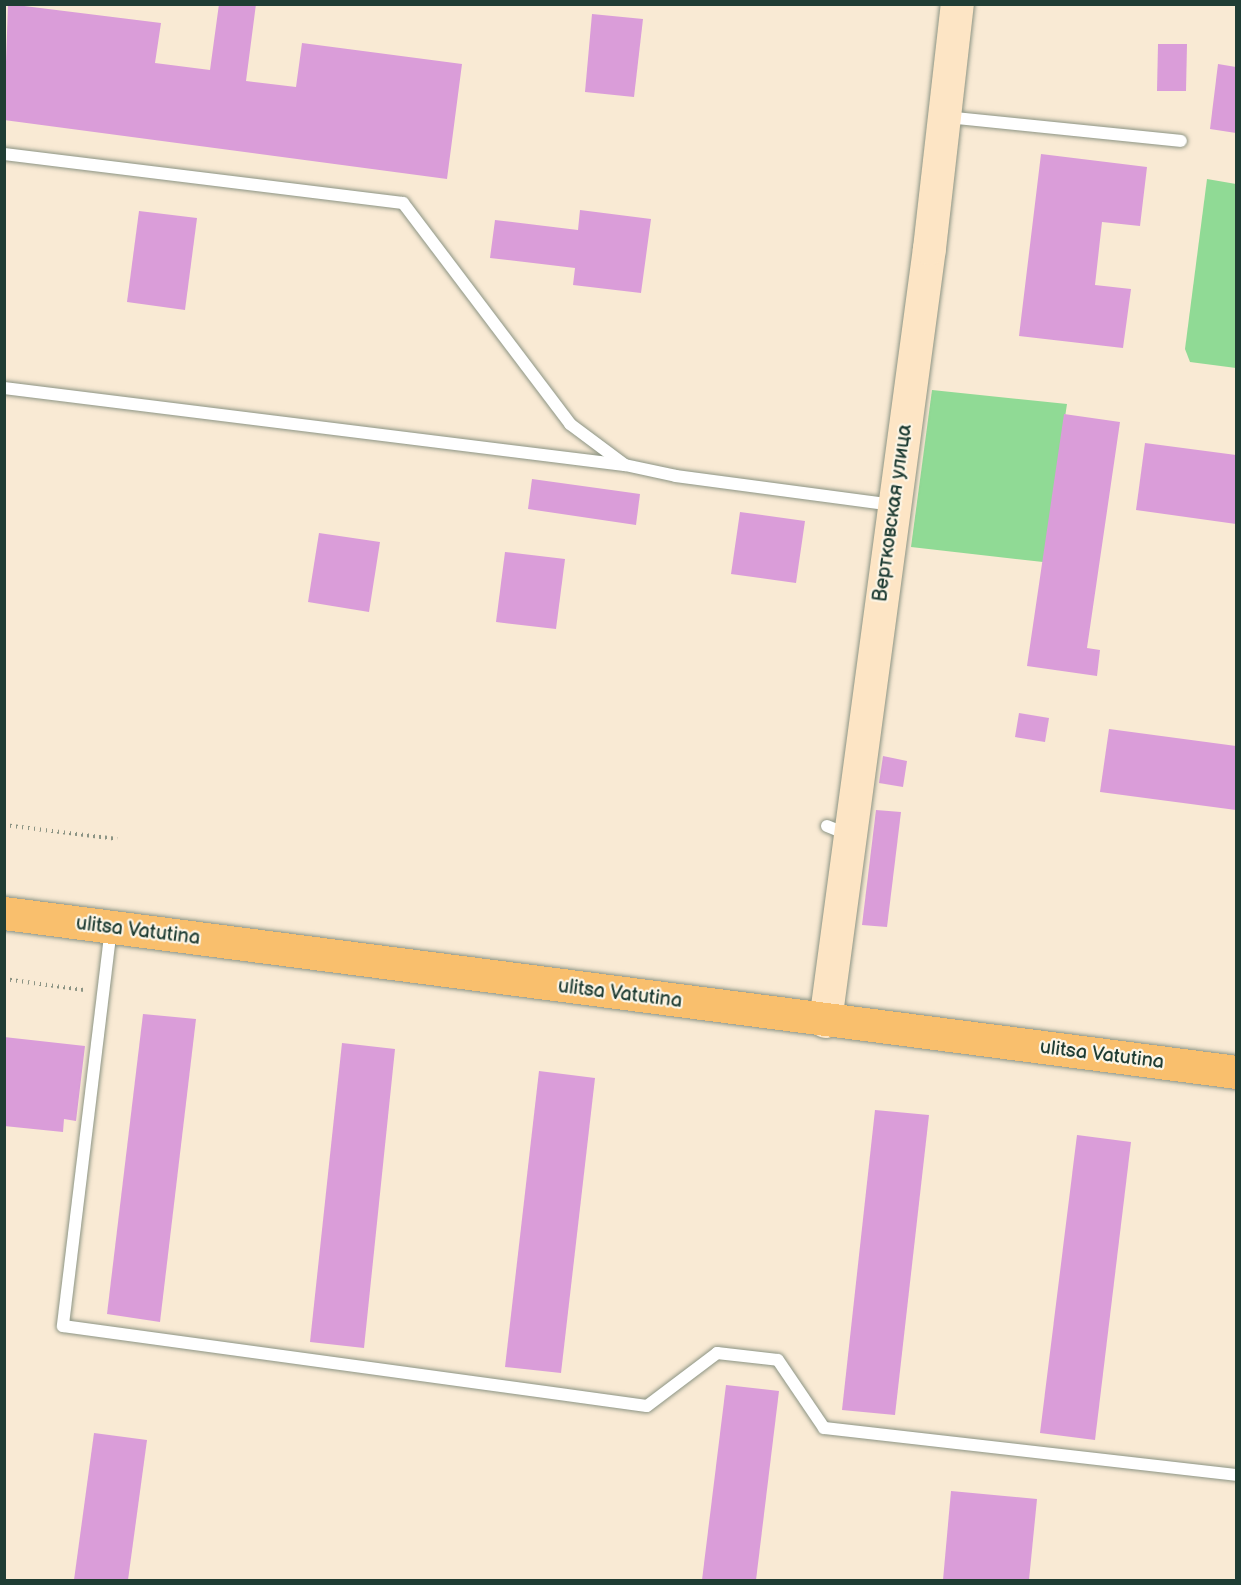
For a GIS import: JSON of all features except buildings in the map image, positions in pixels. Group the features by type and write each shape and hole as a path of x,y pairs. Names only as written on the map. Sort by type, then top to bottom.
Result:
{"main road":[{"name":"ulitsa Vatutina","path":"4,913 825,1021 1236,1072"}],"street":[{"name":"Вертковская улица","path":"825,1021 839,831 894,505 929,248 942,116 957,4"}],"lane":[{"path":"942,116 1181,141"},
{"path":"4,154 403,203 570,424 625,465"},
{"path":"4,388 625,465 676,476 894,505"},
{"path":"111,927 63,1326 646,1406 717,1353 777,1360 824,1428 1236,1475"}],"path":[{"path":"4,825 117,839"},
{"path":"4,979 94,991"}],"green space":[{"path":"1207,179 1236,184 1236,368 1190,362 1185,349"},
{"path":"932,390 1067,404 1043,562 911,547"}]}
